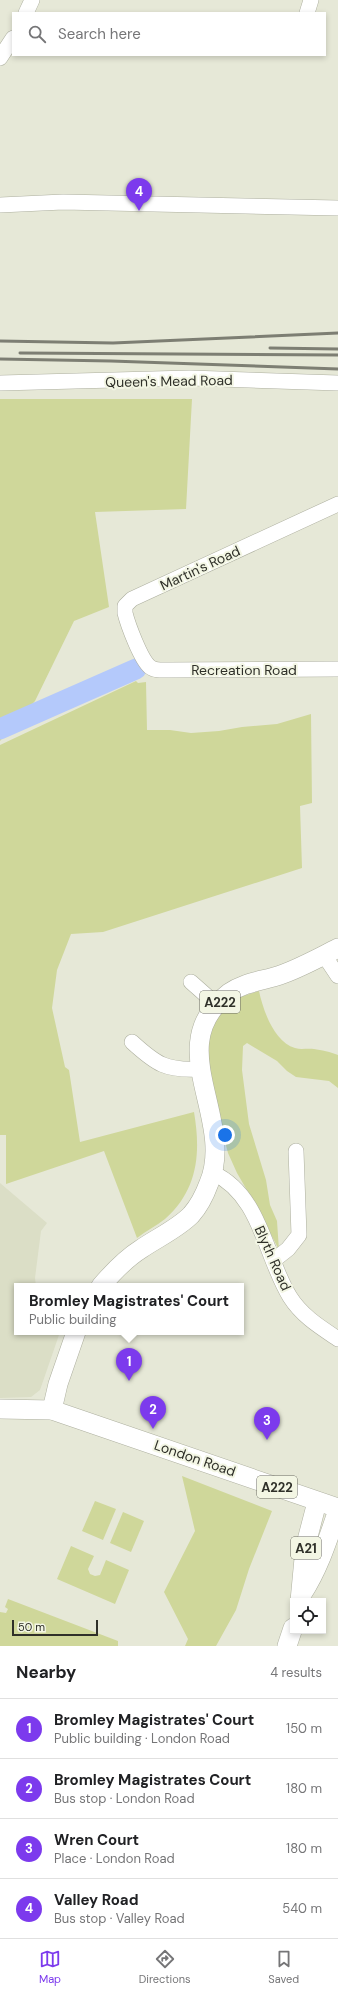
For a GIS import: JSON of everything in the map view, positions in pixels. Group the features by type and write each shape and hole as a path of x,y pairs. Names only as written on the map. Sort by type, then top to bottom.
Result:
{"main road":[{"name":"A222","path":"104,1283 119,1266 133,1254 180,1224 192,1214 205,1192 216,1156 216,1141 200,1069 199,1050 203,1024 216,1005 230,993 242,986 284,974 331,951"},
{"path":"52,1410 58,1384 75,1335"},
{"name":"A222","path":"0,1409 52,1410"},
{"name":"London Road","path":"52,1410 338,1509"},
{"name":"A21","path":"301,1598 305,1548 317,1502"},
{"name":"A21","path":"301,1598 322,1557 338,1509"},
{"path":"287,1646 291,1634"}],"street":[{"path":"26,12 32,0"},
{"path":"307,12 311,0"},
{"path":"0,58 12,40"},
{"path":"0,205 63,202 338,208"},
{"name":"Queen's Mead Road","path":"0,383 190,378 338,383"},
{"name":"Martin's Road","path":"150,667 142,656 126,618 125,606 128,602 338,504"},
{"name":"Recreation Road","path":"150,667 169,670 338,669"},
{"path":"331,951 338,976"},
{"path":"191,982 216,1005"},
{"path":"132,1042 155,1062 182,1070 200,1069"},
{"path":"274,1260 288,1249 299,1235 296,1151"},
{"name":"Blyth Road","path":"212,1173 227,1180 241,1196 256,1222 283,1283 294,1303 315,1324 338,1339"}],"shaded area":[{"path":"0,1183 47,1223 41,1231 36,1283 14,1283 14,1335 59,1335 40,1390 31,1397 0,1398"}],"green space":[{"path":"0,399 192,399 186,509 95,512 109,607 74,621 35,701 0,741"},
{"path":"136,681 138,683 146,682 147,730 170,730 191,733 219,731 242,727 277,724 311,714 312,803 300,806 302,868 103,932 71,934 57,970 52,1008 65,1067 69,1070 80,1142 194,1112 197,1156 191,1183 176,1208 165,1219 137,1238 104,1151 6,1184 6,1135 0,1135 0,745"},
{"path":"259,991 263,1007 275,1032 288,1045 297,1049 317,1049 338,1055 338,1088 329,1081 296,1077 287,1071 277,1061 247,1043 243,1046 242,1070 249,1124 266,1180 270,1205 277,1221 279,1250 237,1173 228,1153 207,1073 208,1035 212,1021 237,998"},
{"path":"182,1476 272,1511 249,1569 236,1610 216,1646 185,1646 188,1639 164,1592 195,1531"},
{"path":"95,1501 116,1509 103,1540 82,1531"},
{"path":"123,1512 144,1521 131,1552 110,1543"},
{"path":"71,1546 94,1556 88,1569 90,1574 95,1576 100,1575 106,1560 129,1570 115,1604 57,1579"},
{"path":"8,1599 118,1641 118,1646 0,1646 0,1612 6,1613 8,1609 5,1607"}],"waterway":[{"path":"0,729 136,669"}],"railway":[{"path":"0,341 113,343 338,333"},
{"path":"270,348 338,349"},
{"path":"20,353 338,355"},
{"path":"0,359 111,361 338,369"}],"place":[{"name":"Valley Road","path":"139,211"},
{"name":"Bromley Magistrates' Court","path":"129,1381"},
{"name":"Bromley Magistrates Court","path":"153,1429"},
{"name":"Wren Court","path":"267,1440"}]}
